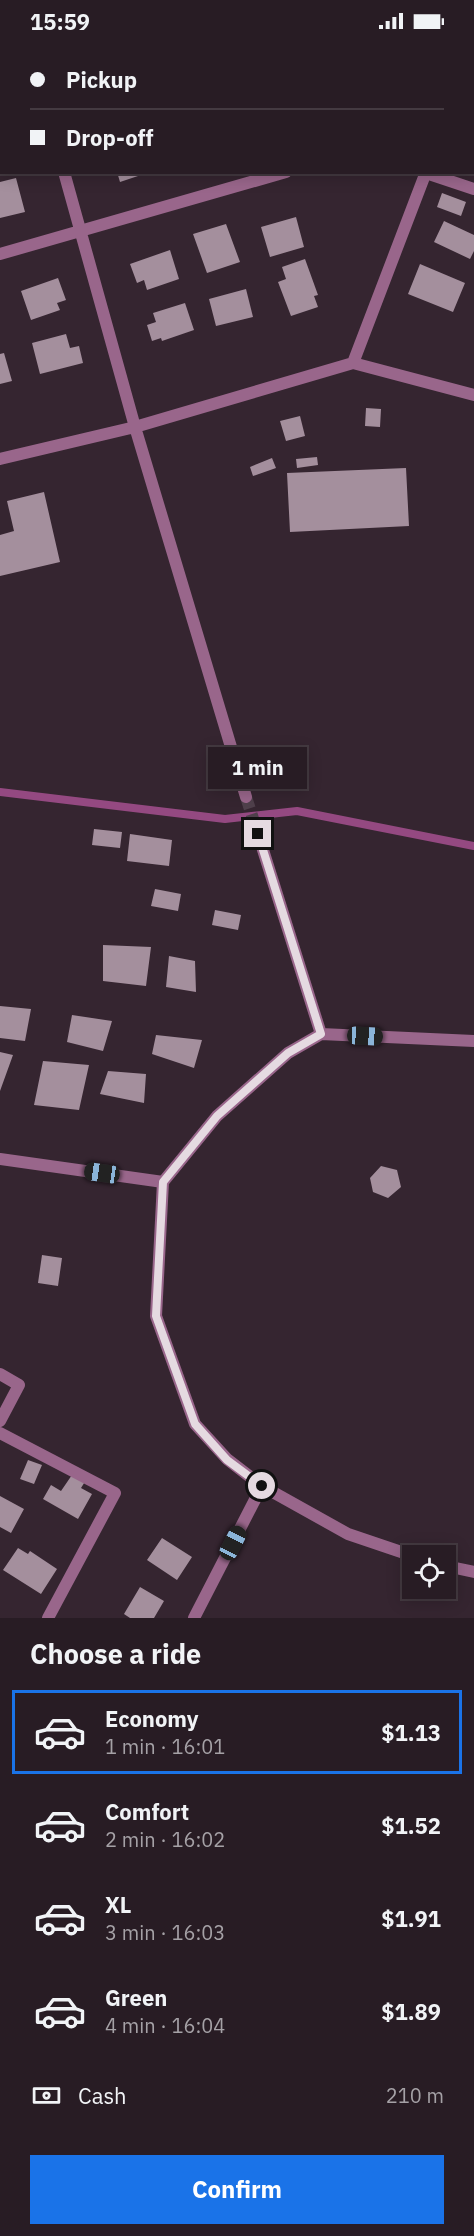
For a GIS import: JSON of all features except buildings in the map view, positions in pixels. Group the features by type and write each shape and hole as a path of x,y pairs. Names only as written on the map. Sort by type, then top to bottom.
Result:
{"street":[{"path":"65,174 135,427 246,797"},
{"path":"0,254 279,174"},
{"path":"353,363 426,174"},
{"path":"429,174 474,189"},
{"path":"0,459 135,427 353,363 474,394"},
{"path":"258,834 321,1034"},
{"path":"402,1552 348,1534 262,1486 227,1460 195,1424 156,1316 163,1182 217,1116 288,1053 321,1034 474,1041"},
{"path":"0,1159 163,1182"},
{"path":"0,1374 19,1385 0,1420"},
{"path":"0,1433 115,1492 48,1618"},
{"path":"194,1618 262,1486"},
{"path":"456,1568 474,1572"}],"waterway":[{"path":"0,792 225,819 297,811 474,846"}],"tunnel":[{"path":"246,797 258,834"}],"route":[{"path":"258,834 321,1034 288,1053 217,1116 163,1182 156,1316 195,1424 227,1460 262,1486"}]}
